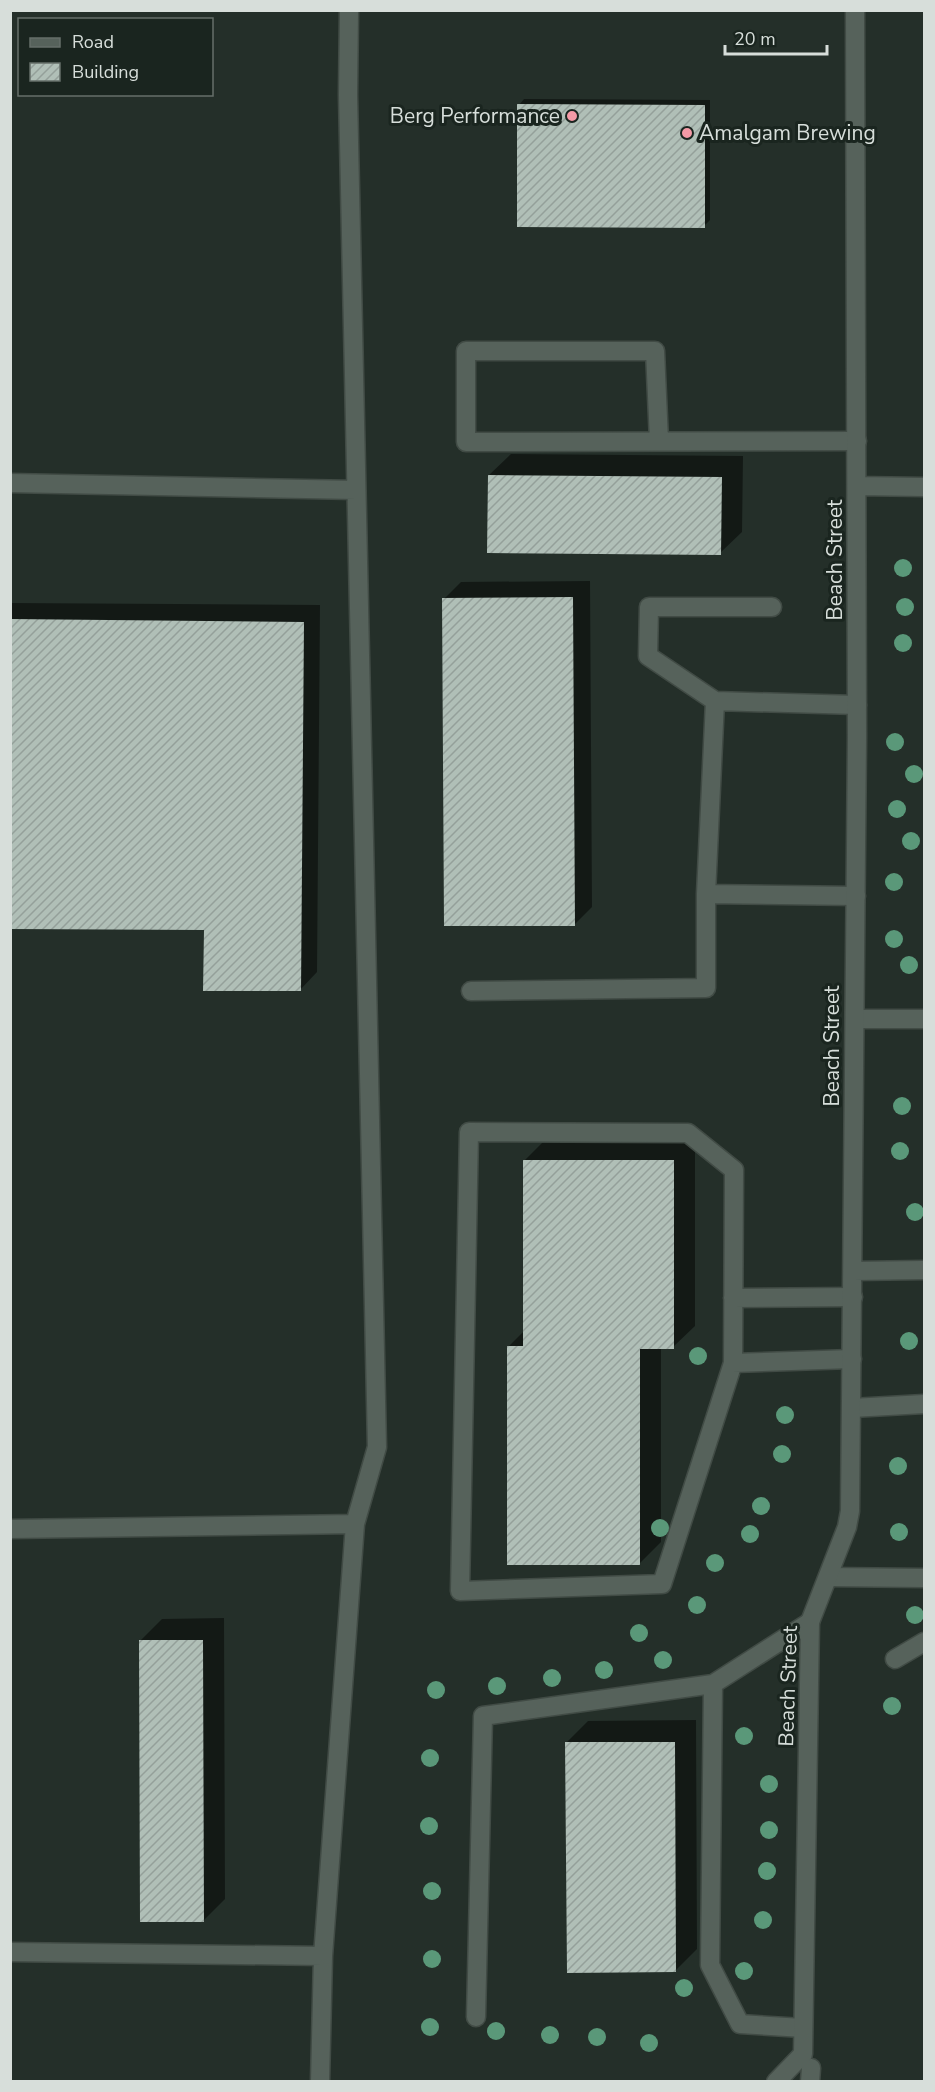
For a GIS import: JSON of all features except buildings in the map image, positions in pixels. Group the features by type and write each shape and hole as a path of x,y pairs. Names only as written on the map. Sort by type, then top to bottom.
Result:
{"street":[{"path":"320,2082 323,1956 355,1524 377,1447 348,10"},
{"name":"Beach Street","path":"782,2075 803,2054 810,1622 847,1527 850,1511 858,486 855,10"},
{"path":"659,441 655,351 466,351 466,442 857,441"},
{"path":"10,483 356,490"},
{"path":"858,486 924,487"},
{"path":"772,607 649,607 648,656 715,700 857,705"},
{"path":"471,991 706,988 706,894 715,700"},
{"path":"706,894 856,896"},
{"path":"855,1019 924,1019"},
{"path":"469,1132 687,1133 734,1170 733,1363 662,1584 460,1591 469,1132"},
{"path":"853,1270 924,1270"},
{"path":"733,1298 853,1297"},
{"path":"733,1363 852,1359"},
{"path":"852,1408 924,1404"},
{"path":"10,1529 355,1524"},
{"path":"828,1577 924,1578"},
{"path":"476,2017 483,1716 713,1684 810,1622"},
{"path":"895,1659 924,1642"},
{"path":"713,1684 710,1965 740,2024 803,2028"},
{"path":"10,1939 11,1952 323,1956"}],"place":[{"name":"Berg Performance","path":"572,116"},
{"name":"Amalgam Brewing","path":"687,133"}]}
